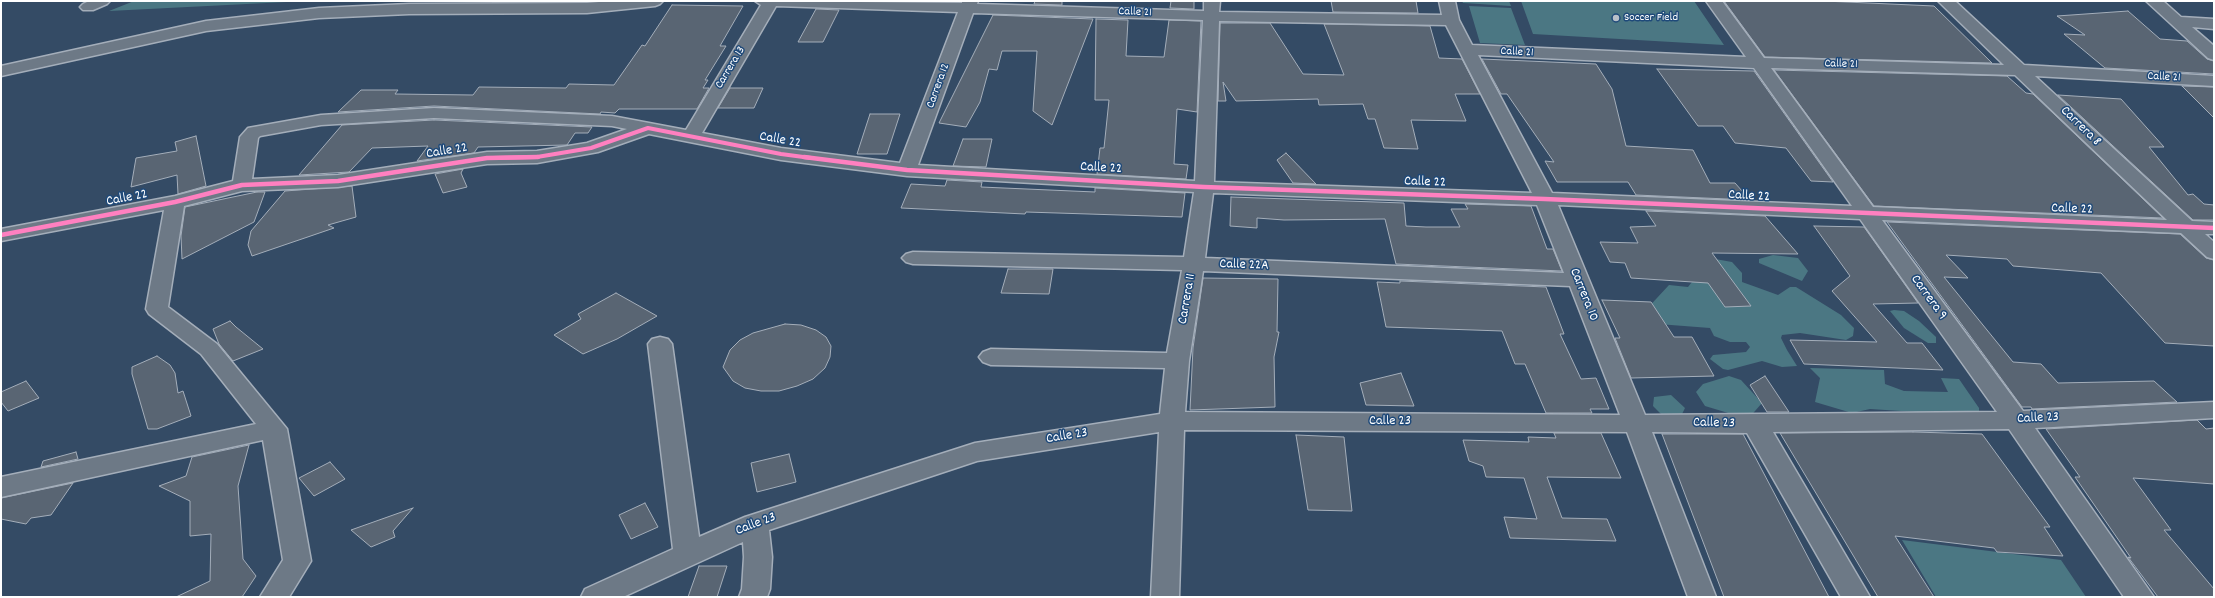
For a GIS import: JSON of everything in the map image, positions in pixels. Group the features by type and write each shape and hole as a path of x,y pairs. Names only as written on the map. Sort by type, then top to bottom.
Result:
{"street":[{"path":"1,71 206,26 318,13 409,9 587,8 656,1"},
{"name":"Calle 21","path":"769,1 1449,11"},
{"name":"Carrera 13","path":"691,136 769,1"},
{"name":"Carrera 9","path":"1714,1 2016,420 2140,597"},
{"name":"Carrera 8","path":"1946,1 2184,226 2214,252"},
{"path":"2154,1 2214,55"},
{"name":"Carrera 12","path":"907,170 969,4"},
{"name":"Carrera 11","path":"1165,597 1172,421 1177,361 1194,264 1204,187 1212,8"},
{"name":"Carrera 10","path":"1449,11 1467,50 1545,199 1576,280 1636,423 1702,597"},
{"path":"2176,21 2214,24"},
{"name":"Calle 21","path":"1467,50 1760,64 2020,70 2214,81"},
{"path":"242,185 249,137 254,132 321,120 434,113 612,121 648,128"},
{"name":"Calle 22","path":"1,235 175,202 242,185 338,181 487,158 537,156 591,148 648,128 781,154 907,170 1204,187 1545,199 2214,228"},
{"path":"175,202 157,309 208,349 274,429 297,561 274,597"},
{"name":"Calle 22A","path":"913,258 1194,264 1576,280"},
{"path":"660,344 688,555"},
{"path":"991,357 1177,361"},
{"name":"Calle 23","path":"595,597 755,524 975,452 1172,421 1755,424 2016,420 2214,410"},
{"path":"1755,424 1856,597"},
{"path":"1,486 274,429"},
{"path":"753,597 756,589 758,557 755,524"}],"green space":[{"path":"134,1 306,1 109,11"},
{"path":"1462,1 1509,1 1511,6 1463,3"},
{"name":"Soccer Field","path":"1521,1 1694,1 1724,45 1533,34"},
{"path":"1469,6 1511,8 1525,45 1480,43"},
{"path":"1773,255 1798,258 1808,271 1802,281 1759,263 1759,259"},
{"path":"1715,259 1732,262 1742,273 1742,282 1778,295 1790,287 1796,287 1841,315 1854,328 1853,336 1846,340 1800,333 1782,335 1781,338 1797,366 1782,367 1762,361 1728,370 1723,369 1710,359 1713,355 1746,352 1750,347 1746,342 1730,342 1714,336 1710,328 1658,324 1644,312 1669,285 1688,287 1695,278"},
{"path":"1890,311 1904,311 1919,321 1936,337 1936,343 1928,343 1904,328"},
{"path":"1810,368 1884,370 1885,384 1904,391 1948,392 1941,378 1959,379 1979,408 1979,416 1870,409 1852,413 1815,402 1820,378"},
{"path":"1729,376 1741,380 1762,403 1748,419 1705,406 1696,392 1703,384"},
{"path":"1671,395 1685,408 1680,418 1662,415 1653,406 1654,397"},
{"path":"1902,540 2061,560 2086,597 1936,597"}],"building":[{"path":"1035,1 1062,1 1062,5 1034,4"},
{"path":"1171,1 1194,1 1194,9 1170,8"},
{"path":"1331,1 1416,1 1418,13 1333,12"},
{"path":"1724,1 1824,1 1934,6 1992,63 1765,57"},
{"path":"672,5 743,6 720,46 726,46 705,80 708,80 703,88 709,88 697,109 619,109 615,113 601,112 600,114 434,106 338,112 361,90 398,90 395,94 473,95 479,87 566,88 569,84 614,85 642,45 645,46"},
{"path":"816,9 839,10 823,42 798,42"},
{"path":"2128,11 2160,39 2187,41 2207,59 2214,61 2214,74 2105,68 2064,34 2085,35 2057,16"},
{"path":"993,15 1093,19 1052,125 1033,111 1037,51 1002,51 997,70 989,69 980,102 966,127 939,123"},
{"path":"1096,19 1128,20 1126,56 1164,57 1169,20 1201,21 1197,112 1177,109 1174,164 1188,165 1186,179 1097,174 1100,148 1104,148 1109,100 1095,100"},
{"path":"1220,23 1270,23 1303,74 1344,75 1324,24 1430,26 1439,58 1462,59 1480,94 1455,94 1466,121 1411,120 1418,149 1384,148 1375,119 1368,119 1363,104 1319,105 1318,99 1236,101 1223,82 1226,101 1218,101"},
{"path":"1482,59 1596,64 1612,89 1626,146 1693,150 1710,183 1735,183 1750,200 1636,195 1628,182 1557,182 1545,161 1554,162 1507,94 1501,94"},
{"path":"1657,69 1754,71 1833,182 1811,181 1786,148 1735,143 1723,126 1698,126"},
{"path":"1774,70 2007,76 2026,93 2033,94 2163,218 1874,206"},
{"path":"2182,86 2214,87 2214,118"},
{"path":"730,88 763,88 754,108 718,108"},
{"path":"2058,95 2121,99 2164,147 2149,147 2188,195 2193,194 2204,204 2214,205 2214,220 2193,220"},
{"path":"870,114 900,114 887,154 857,154"},
{"path":"434,120 592,127 588,133 575,133 567,145 478,147 474,153 417,161 428,146 372,148 349,172 299,175 342,125"},
{"path":"196,136 206,186 178,194 177,175 131,187 136,158 177,151 175,142"},
{"path":"963,139 992,139 986,167 953,166"},
{"path":"1286,153 1316,184 1293,183 1277,160"},
{"path":"463,169 461,173 467,187 443,193 435,174"},
{"path":"947,180 982,182 981,187 1095,192 1095,188 1185,193 1182,217 1026,212 1025,214 901,208 911,184 945,186"},
{"path":"352,186 356,217 328,225 334,228 252,256 248,245 251,231 285,191"},
{"path":"257,192 265,192 254,222 182,259 181,236 185,207"},
{"path":"1231,197 1404,203 1406,226 1426,227 1460,227 1451,209 1468,209 1465,204 1531,206 1547,249 1553,249 1562,271 1396,264 1385,219 1284,220 1257,218 1257,228 1230,226"},
{"path":"1646,211 1765,216 1798,254 1712,253 1751,306 1725,307 1708,283 1631,278 1625,263 1610,262 1600,242 1638,243 1630,227 1656,226"},
{"path":"1887,222 2180,234 2206,258 2214,260 2214,346 2165,343 2101,273 2013,266 2007,259 1946,255 1968,278 1944,277 2013,362 2041,364 2058,383 2154,381 2177,402 2032,409 2031,407 2022,407"},
{"path":"1814,226 1864,227 1918,303 1873,304 1907,343 1922,343 1943,370 1804,364 1790,340 1877,342 1832,291 1850,276"},
{"path":"1008,269 1053,269 1049,294 1001,293"},
{"path":"1203,278 1278,279 1277,332 1279,332 1274,357 1275,407 1190,410 1193,348"},
{"path":"1400,281 1546,287 1564,334 1560,334 1581,379 1596,378 1609,409 1590,409 1592,413 1546,413 1525,364 1515,364 1502,331 1386,327 1377,282 1400,283"},
{"path":"616,293 657,316 617,339 583,354 554,335 581,319 578,314"},
{"path":"1602,300 1651,302 1674,337 1692,337 1714,376 1631,378 1615,338 1620,338"},
{"path":"230,321 263,349 233,361 219,344 213,329"},
{"path":"785,324 801,325 816,330 826,337 831,346 830,357 825,368 813,379 797,386 779,391 761,391 745,388 733,381 723,367 730,350 740,340 753,333"},
{"path":"157,356 170,365 175,373 178,393 183,391 191,416 157,429 148,429 132,374 132,367"},
{"path":"1401,373 1414,406 1366,405 1360,383"},
{"path":"1765,376 1789,412 1767,412 1750,385"},
{"path":"26,381 39,398 8,411 1,402 1,392"},
{"path":"2197,420 2206,429 2214,428 2214,484 2133,478 2171,530 2164,530 2214,589 2214,597 2158,597 2128,557 2131,558 2075,477 2080,477 2046,429"},
{"path":"1913,432 1982,434 2050,527 2044,527 2063,556 1997,552 1994,548 1895,536 1934,597 1878,597 1780,433"},
{"path":"1554,433 1601,433 1621,478 1547,477 1562,518 1607,519 1616,541 1510,538 1504,517 1537,519 1524,478 1486,477 1483,466 1469,461 1463,440 1529,442 1528,437 1556,438"},
{"path":"1662,434 1743,434 1829,597 1724,597"},
{"path":"1296,435 1344,437 1352,511 1308,510"},
{"path":"249,445 238,486 243,559 256,576 242,597 176,597 210,581 211,534 190,536 190,501 159,486 186,476 192,457"},
{"path":"76,452 78,459 41,467 43,461"},
{"path":"789,454 796,482 757,492 751,463"},
{"path":"330,462 345,479 314,496 299,478"},
{"path":"73,483 51,515 31,518 26,524 1,519 1,498"},
{"path":"645,503 658,527 631,539 619,515"},
{"path":"413,508 393,531 395,537 371,547 351,530"},
{"path":"699,566 727,566 717,597 688,597"}],"cycle path":[{"path":"1,235 175,202 242,185 338,181 487,158 537,157 591,148 648,128 781,154 907,170 1204,187 1545,199 2214,228"}],"place":[{"name":"Soccer Field","path":"1616,18"}]}
